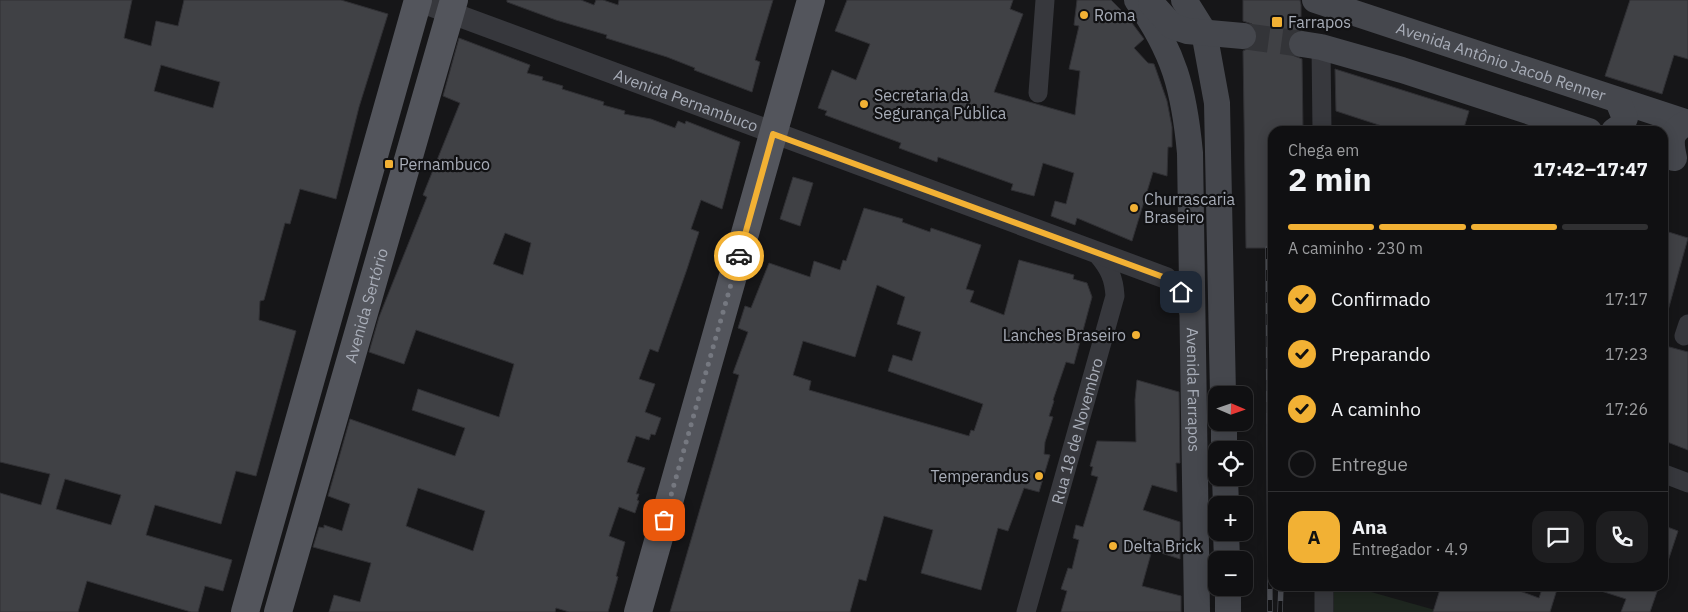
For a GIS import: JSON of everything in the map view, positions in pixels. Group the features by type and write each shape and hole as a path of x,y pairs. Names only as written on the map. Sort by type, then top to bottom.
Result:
{"main road":[{"name":"Avenida Sertório","path":"245,612 417,0"},
{"path":"638,612 811,0"},
{"name":"Avenida Farrapos","path":"1136,0 1158,32 1170,56 1181,83 1186,109 1190,153 1197,612"},
{"path":"1146,0 1172,26 1187,31 1243,36 1230,52 1224,68 1217,103"},
{"name":"Avenida Farrapos","path":"1184,0 1204,32 1217,103 1223,386"},
{"name":"Avenida Antônio Jacob Renner","path":"1320,1 1618,102 1687,123"},
{"name":"Avenida Sertório","path":"278,612 453,7"},
{"path":"1402,70 1416,33"},
{"path":"1312,45 1402,70 1557,126"},
{"path":"1618,102 1624,118 1621,126"},
{"path":"1675,158 1671,145 1671,136 1676,128 1687,123"},
{"path":"1228,596 1228,612"}],"street":[{"name":"Avenida Pernambuco","path":"417,0 453,7 773,134 1098,255 1166,278 1181,292 1192,315"},
{"path":"1038,93 1045,0"},
{"path":"1312,45 1321,126"},
{"name":"Rua 18 de Novembro","path":"1026,612 1115,296 1112,275 1098,255"},
{"path":"1668,475 1688,483"},
{"path":"1324,591 1324,612"}],"shaded area":[{"path":"1334,591 1368,591 1442,612 1334,612"}],"building":[{"path":"0,0 132,0 124,38 151,46 156,21 178,26 184,0 341,0 388,14 359,107 336,199 300,189 290,224 285,223 264,300 260,301 259,320 296,331 256,476 236,471 221,524 155,505 146,535 232,560 223,591 205,586 198,612 191,612 87,581 78,612 0,612 0,493 41,505 50,474 0,462","holes":["161,65 220,82 213,108 154,91","65,479 121,495 111,525 56,509"]},
{"path":"507,0 581,0 594,5 596,0 603,0 618,5 619,0 773,0 755,60 760,62 752,92 694,70 695,68 667,57 606,38 607,35 556,20 507,2"},
{"path":"847,0 1013,0 1010,9 1023,14 994,92 1075,115 1080,71 1069,69 1079,26 1074,25 1077,0 1111,0 1126,15 1144,39 1134,48 1148,63 1154,64 1167,101 1172,127 1172,147 1168,147 1167,176 1153,172 1132,241 1077,218 1075,225 1051,216 1055,201 1066,204 1074,173 1043,163 1034,196 1011,190 1013,184 938,157 937,162 899,148 901,143 825,115 827,111 818,108 832,70 856,80 870,44 835,31"},
{"path":"1243,0 1300,0 1301,29 1291,34 1287,42 1288,49 1292,55 1302,59 1303,126 1268,126 1268,248 1246,248 1243,51 1255,45 1258,37 1257,30 1252,24 1243,21"},
{"path":"1630,0 1688,0 1688,59 1674,55 1662,94 1605,76"},
{"path":"459,38 530,65 527,73 543,77 542,80 563,86 562,89 604,102 603,105 625,111 624,114 651,119 675,128 678,121 685,124 686,121 740,142 722,209 701,200 691,229 699,232 687,269 658,352 650,349 639,379 655,384 645,412 661,418 655,435 651,434 649,440 636,436 627,462 645,468 636,494 639,494 637,500 639,501 635,513 619,507 609,536 625,542 608,612 569,612 556,608 555,612 329,612 334,595 360,602 371,563 313,547 319,527 324,528 324,525 342,531 350,504 328,496 350,419 455,456 465,428 412,410 418,389 499,417 514,364 416,330 404,364 369,352 379,317 427,197 423,195 460,103 443,96","holes":["505,233 531,243 523,275 493,264","418,488 485,511 473,551 406,526"]},
{"path":"1335,69 1469,111 1464,126 1382,126 1336,111"},
{"path":"793,177 813,183 800,226 780,219"},
{"path":"864,208 903,219 902,222 930,232 931,228 981,245 966,289 974,291 970,302 1004,315 1019,260 1074,275 1073,279 1087,283 1092,297 1074,364 1066,362 1053,400 1049,416 1053,417 1045,442 1044,454 1050,455 1039,492 1024,488 1008,531 998,528 981,590 921,573 933,530 884,516 866,581 859,579 850,612 670,612 739,375 733,373 748,332 738,328 745,306 751,308 769,263 810,277 814,261 840,270 843,260 846,261","holes":["877,285 905,297 897,324 921,332 912,361 893,355 888,371 983,404 974,431 971,430 969,436 809,390 811,381 793,375 803,341 855,357"]},
{"path":"1668,232 1688,238 1668,311"},
{"path":"1668,347 1688,352 1688,450 1668,442"},
{"path":"1137,380 1179,392 1180,463 1176,463 1177,492 1152,485 1143,510 1180,522 1180,559 1152,550 1142,586 1181,596 1181,612 1061,612 1067,591 1061,589 1068,568 1072,569 1079,540 1073,538 1076,525 1083,527 1098,477 1091,475 1093,467 1090,466 1097,441 1136,442 1135,400"},
{"path":"1668,527 1678,531 1668,561"},
{"path":"1439,591 1520,591 1539,598 1541,591 1556,591 1550,612 1433,612"},
{"path":"1601,591 1657,591 1650,612 1621,612 1626,599"}],"tunnel":[{"path":"1243,36 1302,44"}],"railway":[{"path":"1270,591 1270,612"},
{"path":"1280,612 1281,591"}],"way so far":[{"path":"664,520 739,256"}],"place":[{"name":"Roma","path":"1084,15"},
{"name":"Farrapos","path":"1277,22"},
{"name":"Secretaria da Segurança Pública","path":"864,104"},
{"name":"Pernambuco","path":"389,164"},
{"name":"Churrascaria Braseiro","path":"1134,208"},
{"name":"Lanches Braseiro","path":"1136,335"},
{"name":"Temperandus","path":"1039,476"},
{"name":"Delta Brick","path":"1113,546"}],"route":[{"path":"739,256 773,134 1166,278 1181,292"}]}
